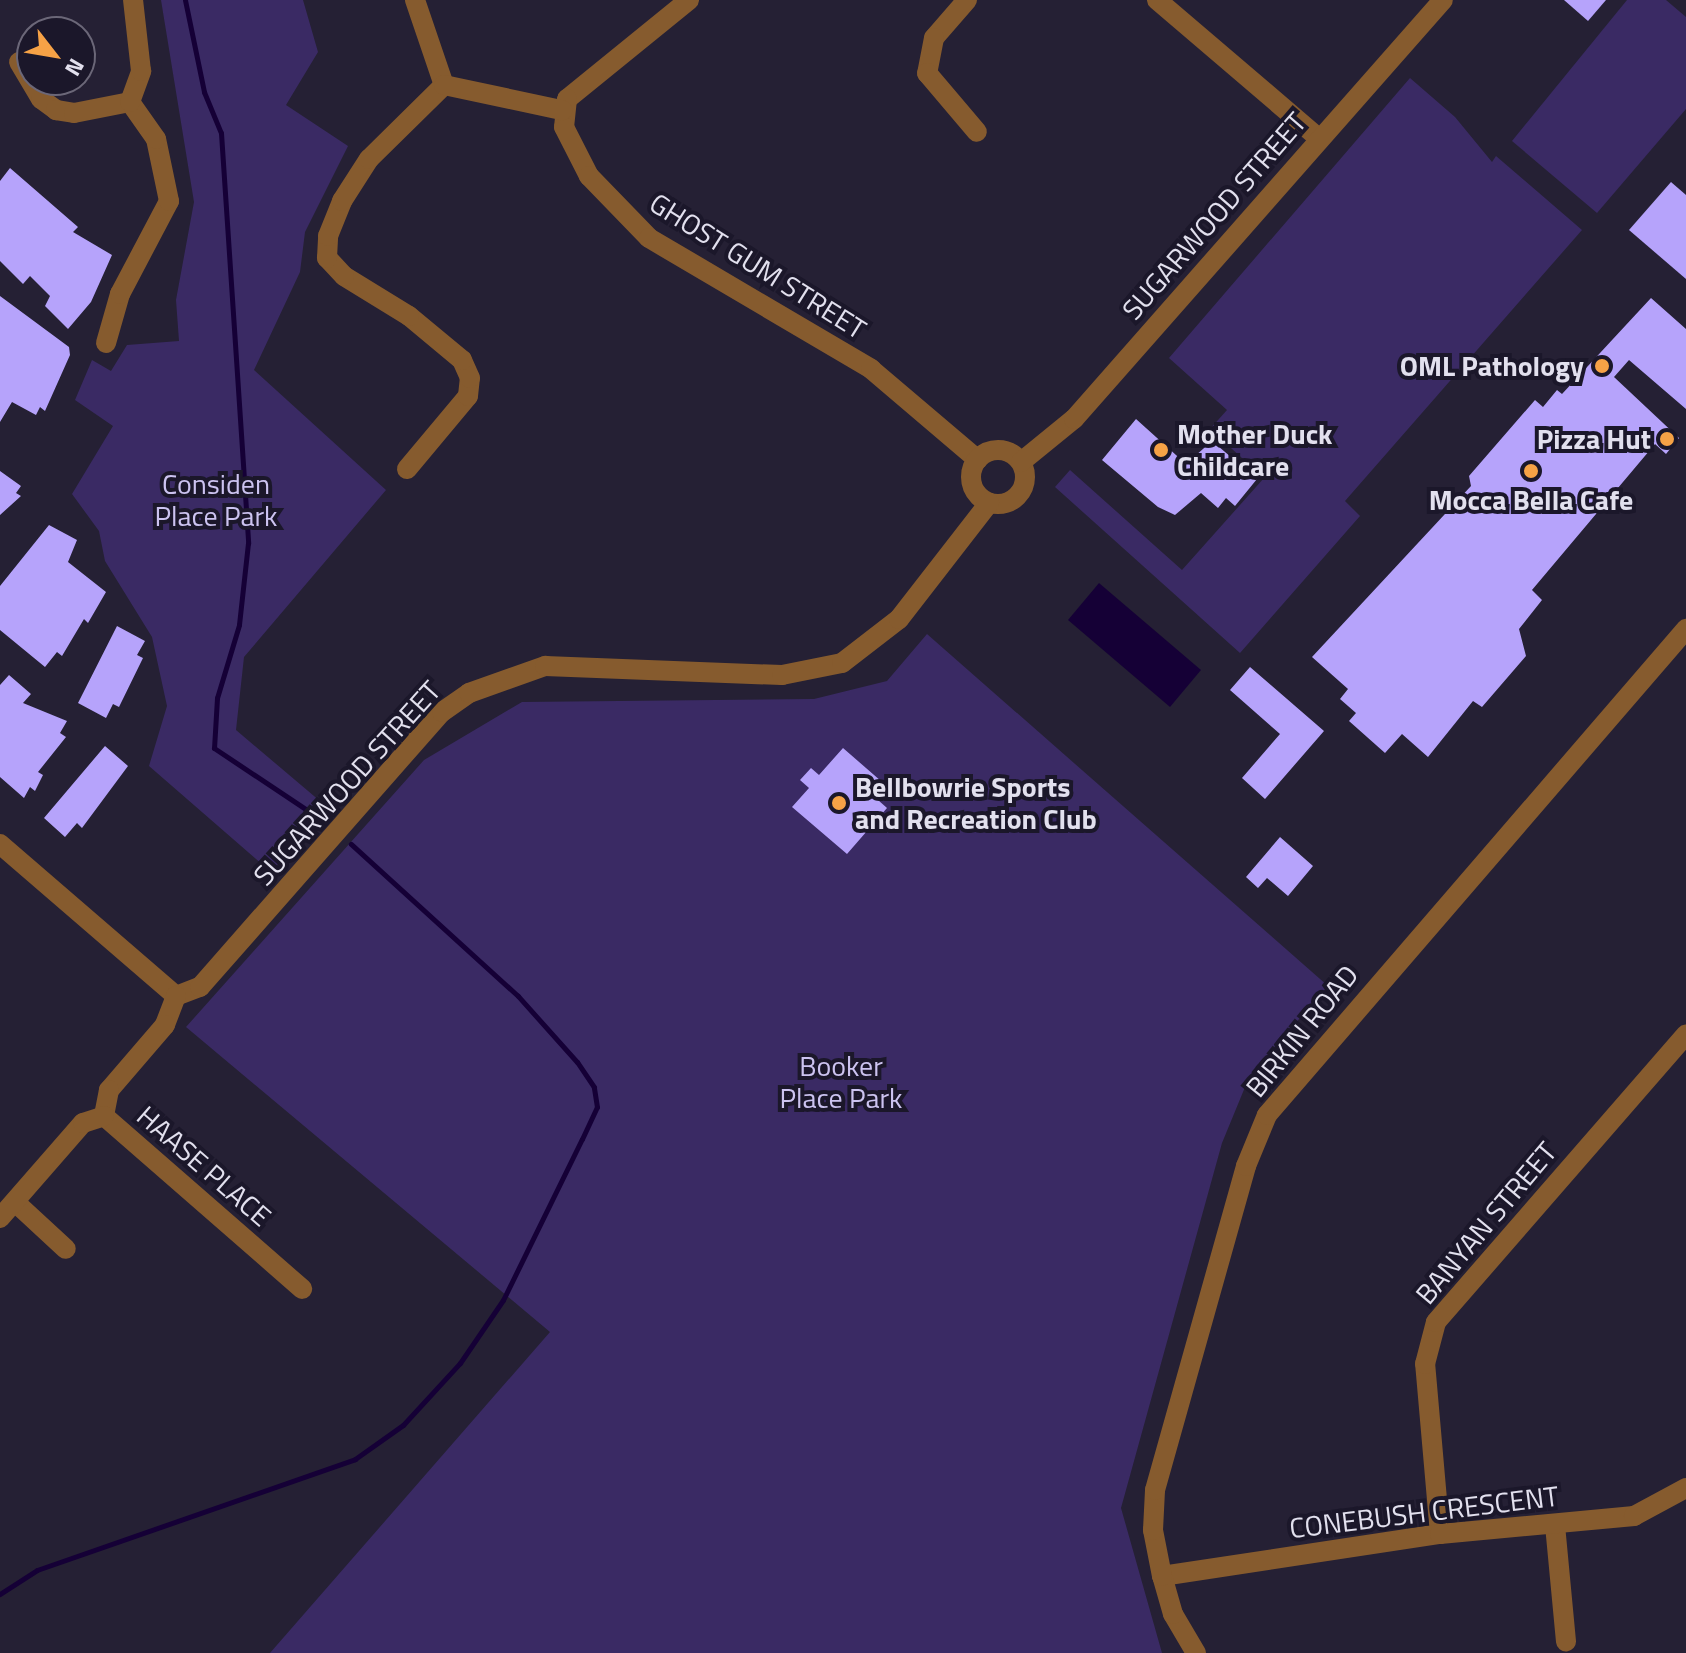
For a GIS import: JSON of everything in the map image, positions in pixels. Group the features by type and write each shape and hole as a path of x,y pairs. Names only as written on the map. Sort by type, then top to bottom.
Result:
{"street":[{"path":"130,102 141,71 133,0"},
{"path":"415,0 444,85"},
{"path":"444,85 562,110 567,99 689,0"},
{"path":"967,0 934,38 927,73 977,132"},
{"path":"1157,0 1320,139"},
{"name":"SUGARWOOD STREET","path":"1021,462 1074,419 1443,0"},
{"path":"407,469 468,396 470,378 462,360 409,316 344,276 327,258 328,236 369,159 444,85"},
{"path":"39,96 56,110 74,113 130,102"},
{"path":"106,343 120,294 169,201 156,139 130,102"},
{"name":"GHOST GUM STREET","path":"562,110 589,176 649,238 871,369 978,460"},
{"path":"1003,451 1021,462 1022,491 1004,504 989,503 973,488 978,460 1003,451"},
{"name":"SUGARWOOD STREET","path":"176,996 200,987 442,712 469,693 545,666 782,675 842,663 890,629 989,503"},
{"name":"BIRKIN ROAD","path":"1196,1653 1173,1614 1162,1576 1153,1530 1155,1490 1246,1166 1267,1115 1686,629"},
{"path":"0,844 176,996"},
{"name":"HAASE PLACE","path":"176,996 165,1025 109,1090 104,1116 302,1289"},
{"name":"BANYAN STREET","path":"1440,1534 1425,1364 1436,1322 1686,1034"},
{"path":"0,1218 83,1123 104,1116"},
{"path":"15,1202 66,1249"},
{"name":"CONEBUSH CRESCENT","path":"1162,1576 1440,1534 1634,1516 1686,1488"},
{"path":"1555,1525 1566,1641"}],"green space":[{"name":"Considen Place Park","path":"161,0 303,0 318,52 286,105 348,146 305,232 300,272 254,370 386,490 244,657 236,730 327,807 271,872 149,766 167,706 152,637 105,561 99,531 72,494 113,426 75,400 92,360 111,371 127,345 179,341 176,300 194,202"},
{"path":"1627,0 1666,0 1686,17 1686,109 1597,213 1512,141"},
{"path":"1410,78 1455,117 1492,162 1496,156 1582,230 1345,501 1360,516 1240,653 1055,487 1070,470 1182,570 1264,478 1210,429 1227,410 1169,358"},
{"name":"Booker Place Park","path":"927,634 1328,986 1250,1075 1222,1143 1121,1508 1162,1653 270,1653 550,1332 186,1027 424,760 522,702 814,699 887,681"}],"shaded area":[{"path":"1099,583 1201,670 1170,707 1068,620"}],"building":[{"path":"1564,0 1606,0 1588,21"},
{"path":"10,168 78,227 73,232 112,255 91,302 68,329 45,306 50,296 30,276 23,284 0,261 0,181"},
{"path":"1671,182 1686,195 1686,279 1629,230"},
{"path":"0,296 69,347 70,355 45,411 40,407 36,415 12,402 0,422"},
{"path":"1651,298 1686,329 1686,409 1629,360 1614,377 1679,438 1666,454 1655,444 1532,590 1542,600 1519,629 1526,656 1482,707 1473,701 1428,757 1402,734 1385,753 1349,721 1356,713 1340,699 1348,689 1312,657 1471,486 1469,476 1535,400 1543,407 1557,390 1562,394"},
{"path":"1136,419 1186,464 1212,441 1257,479 1235,506 1226,498 1218,508 1201,493 1175,515 1158,507 1102,460"},
{"path":"0,471 21,486 16,493 21,496 0,515"},
{"path":"49,525 77,540 68,562 106,592 88,623 84,619 62,656 57,652 45,667 0,630 0,586"},
{"path":"117,626 145,641 137,655 143,658 119,707 113,704 106,718 78,703"},
{"path":"1250,667 1324,731 1265,799 1242,778 1280,734 1230,690"},
{"path":"9,675 31,694 23,703 67,721 60,733 66,737 38,772 43,775 35,791 30,787 24,798 0,777 0,685"},
{"path":"105,746 128,766 82,828 77,823 65,837 44,818"},
{"name":"Bellbowrie Sports and Recreation Club","path":"843,748 889,788 878,800 887,808 847,854 792,807 809,788 800,780 811,768 819,775"},
{"path":"1280,837 1313,866 1288,896 1267,878 1258,888 1246,877"}],"waterway":[{"path":"185,0 204,92 221,133 248,543 239,625 217,698 214,748 319,818"},
{"path":"0,1594 37,1570 355,1459 403,1425 460,1363 503,1300 597,1107 594,1087 577,1062 518,996 351,844"}],"place":[{"name":"OML Pathology","path":"1602,366"},
{"name":"Pizza Hut","path":"1667,439"},
{"name":"Mother Duck Childcare","path":"1161,450"},
{"name":"Mocca Bella Cafe","path":"1531,471"},
{"name":"Bellbowrie Sports and Recreation Club","path":"839,803"}]}
